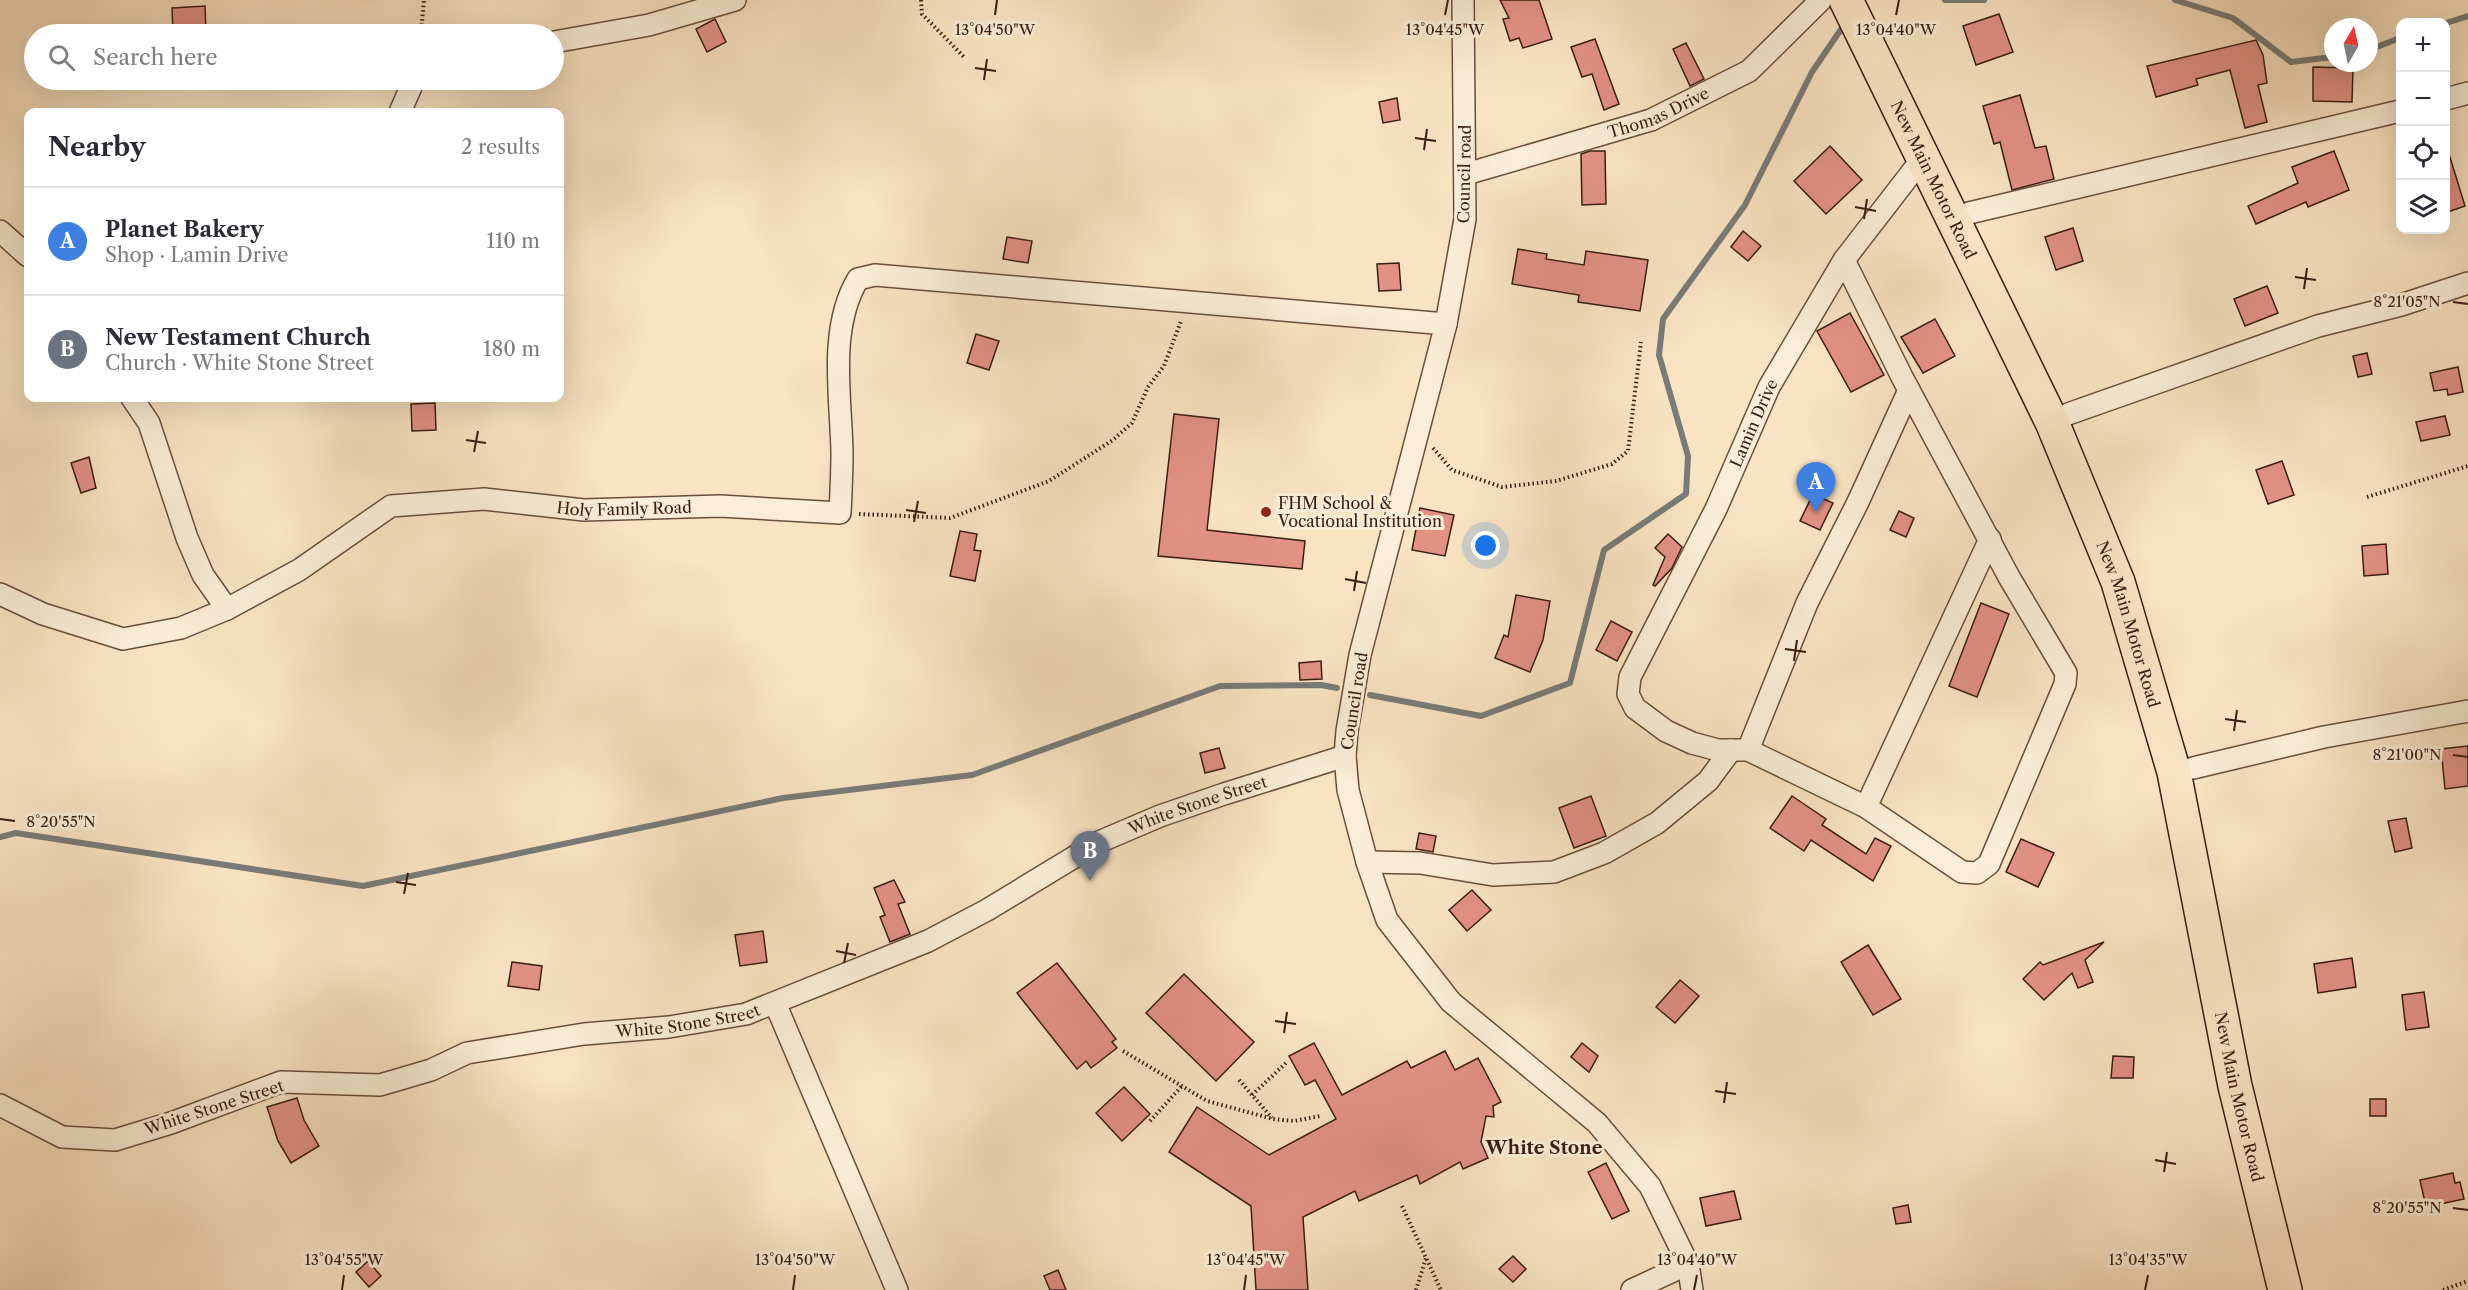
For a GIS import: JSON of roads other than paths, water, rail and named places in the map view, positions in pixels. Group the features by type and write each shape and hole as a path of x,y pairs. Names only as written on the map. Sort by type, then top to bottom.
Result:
{"highway":[{"name":"New Main Motor Road","path":"1846,0 2052,422 2118,582 2174,772 2235,1086 2285,1290"},
{"name":"New Main Motor Road","path":"1867,0 2068,414 2136,575 2193,768 2254,1080 2304,1290"}],"street":[{"path":"564,40 649,25 735,0"},
{"name":"Council road","path":"1463,0 1465,219 1446,324 1360,655 1345,756 1348,790 1367,862 1387,920 1451,1002 1597,1123 1650,1186 1688,1263 1692,1290"},
{"name":"Thomas Drive","path":"1466,174 1651,120 1749,71 1821,0"},
{"path":"402,108 410,90"},
{"path":"2450,98 2468,93"},
{"path":"1969,213 2396,112"},
{"name":"Lamin Drive","path":"1739,750 1718,750 1692,743 1666,730 1635,708 1628,694 1630,677 1716,509 1769,387 1845,260 1922,159"},
{"path":"0,231 24,252"},
{"path":"1739,750 1866,807 1962,872 1977,873 1989,864 2065,684 2066,673 1909,390 1845,260"},
{"name":"Holy Family Road","path":"0,594 43,614 123,639 181,628 227,609 299,570 391,506 484,499 584,510 720,506 840,513 841,326 849,294 858,279 875,275 1446,324"},
{"path":"2068,414 2318,326 2468,283"},
{"path":"1367,862 1420,863 1494,875 1554,872 1604,853 1657,823 1708,781 1739,750 1909,390"},
{"path":"135,402 149,423 187,538 203,575 227,609"},
{"path":"1866,807 1990,539"},
{"path":"2193,768 2324,737 2468,711"},
{"name":"White Stone Street","path":"0,1105 62,1137 115,1140 171,1123 281,1082 380,1085 431,1070 467,1053 584,1034 669,1027 746,1014 928,941 987,910 1099,842 1160,816 1289,772 1345,756"},
{"path":"775,1003 897,1290"},
{"path":"1632,1290 1688,1263"}],"waterway":[{"path":"1945,0 1984,0"},
{"path":"2175,0 2233,18 2291,62 2324,58"},
{"path":"2450,22 2468,16"},
{"path":"1370,695 1481,716 1570,683 1604,550 1686,494 1688,456 1659,355 1663,319 1745,205 1812,72 1846,22"},
{"path":"2378,47 2396,40"},
{"path":"0,837 16,833 363,886 783,798 972,775 1220,686 1321,685 1337,688"}],"place":[{"name":"FHM School & Vocational Institution","path":"1266,512"},
{"name":"Planet Bakery","path":"1816,512"},
{"name":"New Testament Church","path":"1090,881"}],"district":[{"name":"White Stone","path":"1544,1148"}]}
